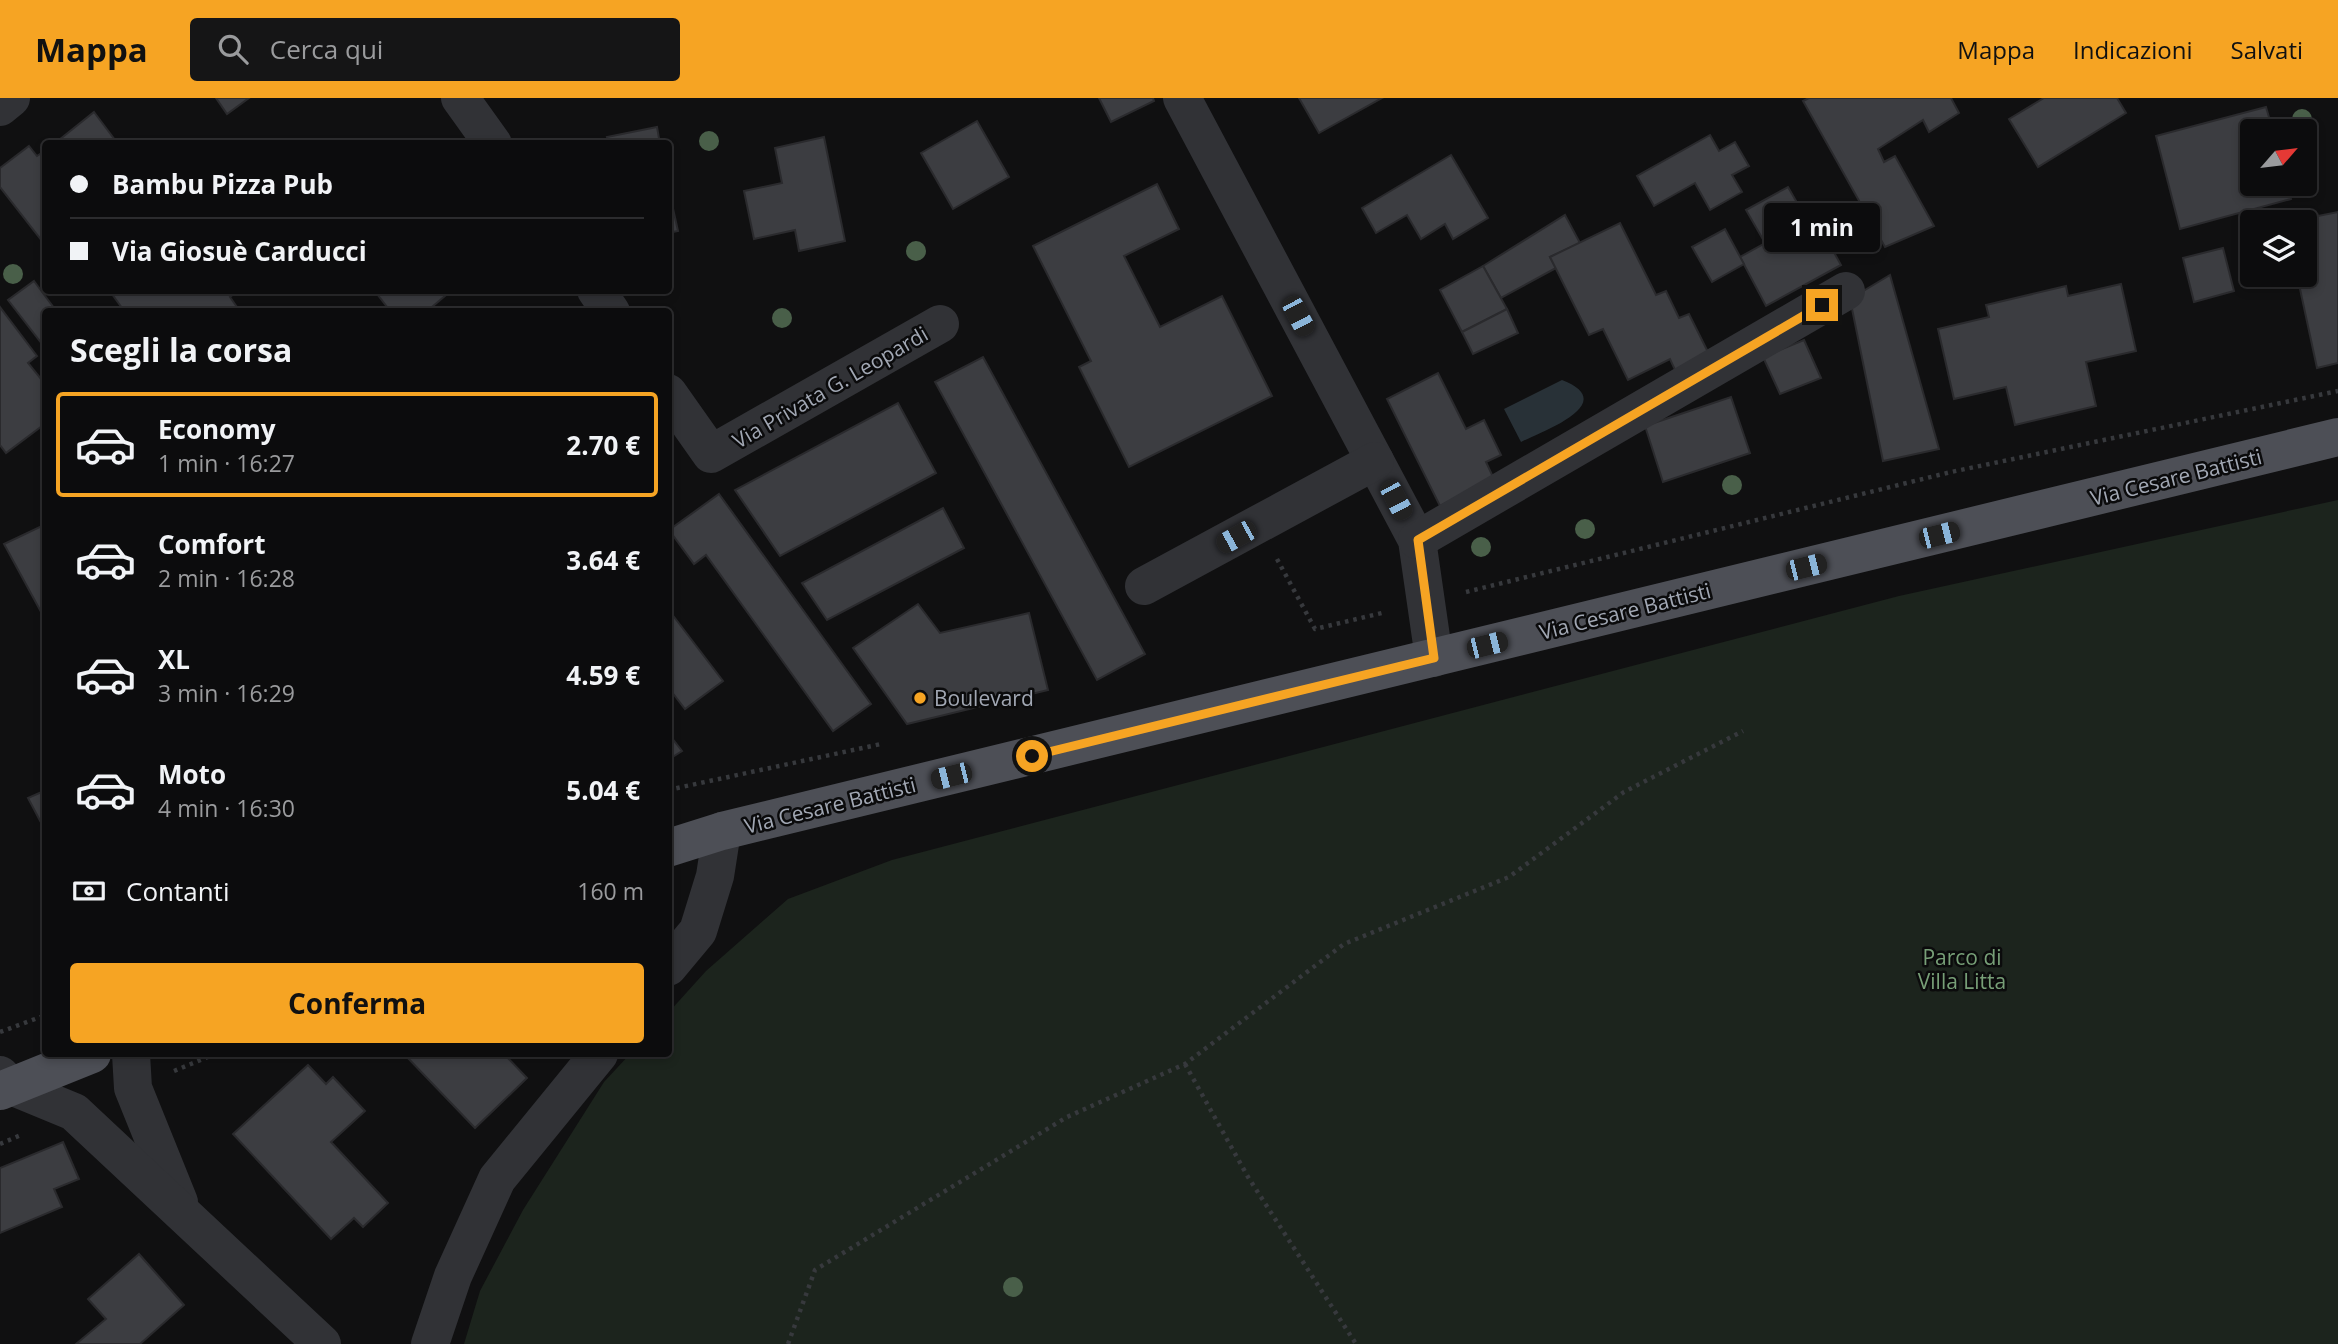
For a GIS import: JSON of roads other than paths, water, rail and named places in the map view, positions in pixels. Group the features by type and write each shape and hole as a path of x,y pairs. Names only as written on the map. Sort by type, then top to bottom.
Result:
{"main road":[{"name":"Via Cesare Battisti","path":"672,847 722,831 2338,438"},
{"path":"4,1084 83,1057"}],"street":[{"path":"0,107 11,98"},
{"path":"460,98 489,140"},
{"path":"1182,98 1418,540 1434,658"},
{"path":"1418,540 1846,291"},
{"name":"Via Privata G. Leopardi","path":"672,399 711,454 940,324"},
{"path":"1144,586 1375,461"},
{"path":"672,962 698,930 715,876 722,831"},
{"path":"131,1057 133,1088 184,1214"},
{"path":"430,1344 453,1276 497,1179 597,1057"},
{"path":"4,1084 74,1112 322,1344"}],"place":[{"name":"Boulevard","path":"920,698"}],"park label":[{"name":"Parco di Villa Litta","path":"1962,969"}]}
